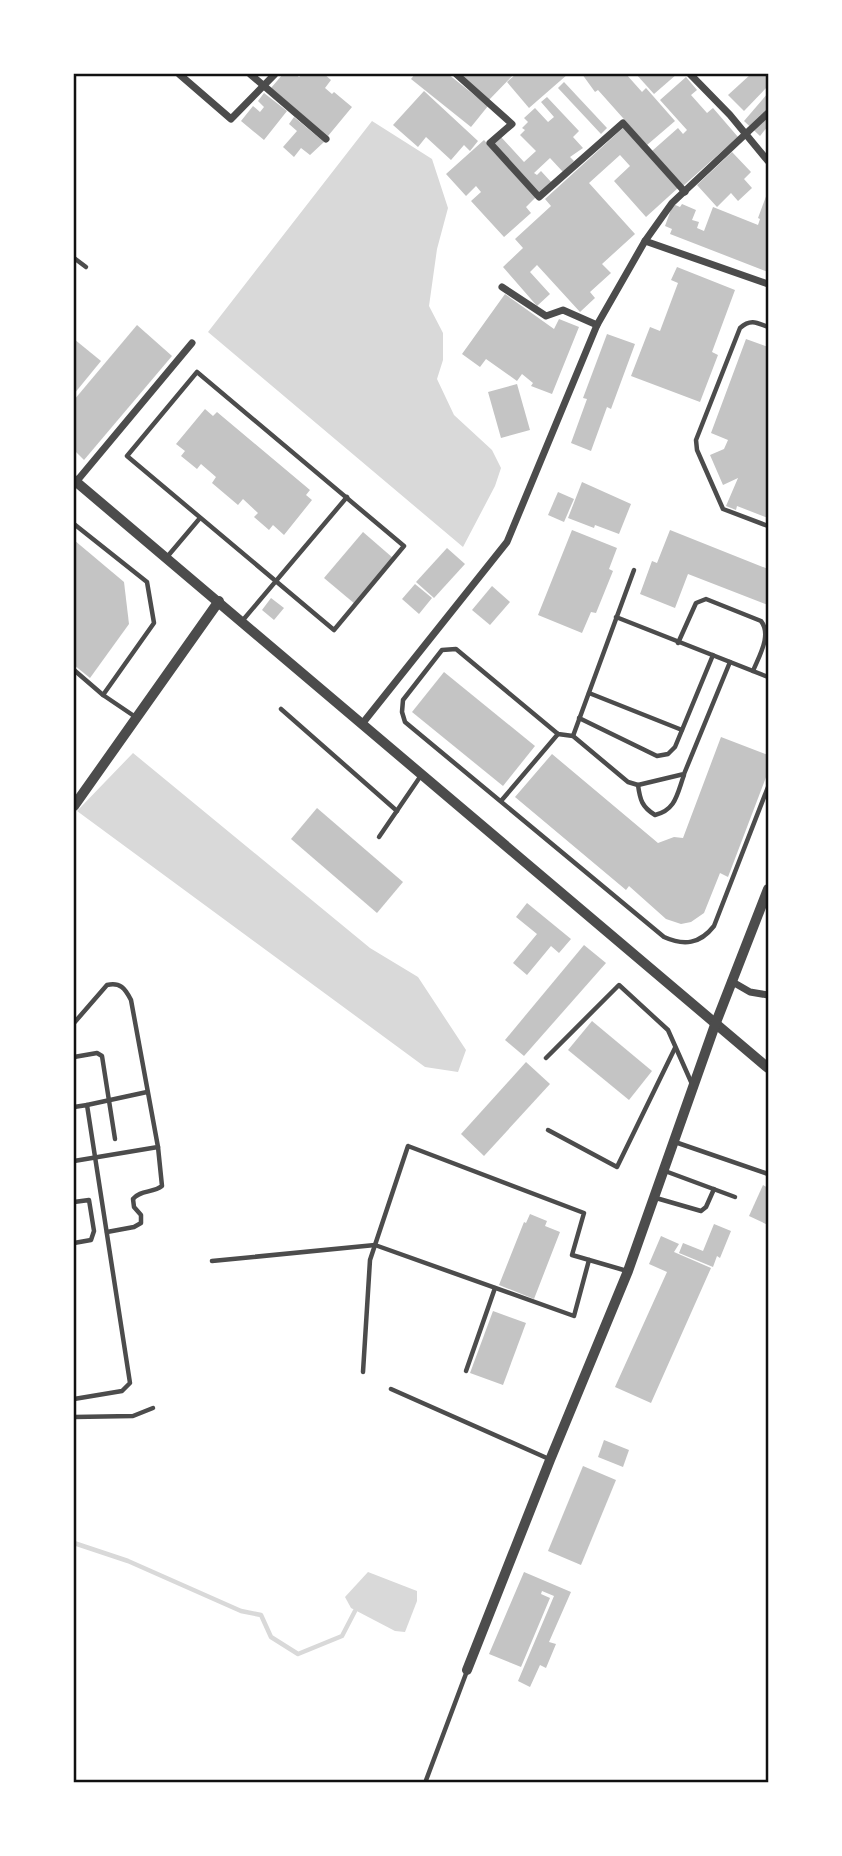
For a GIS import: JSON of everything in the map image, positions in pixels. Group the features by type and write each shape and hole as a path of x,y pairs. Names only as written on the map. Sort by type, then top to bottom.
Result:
{"street":[{"path":"179,74 231,118 275,74"},
{"path":"250,74 326,139"},
{"path":"456,74 512,124 490,143 539,197 624,123 685,192"},
{"path":"690,74 768,161"},
{"path":"362,724 507,542 597,324 645,241 672,203 768,113"},
{"path":"645,241 768,284"},
{"path":"502,287 547,316 563,310 597,324"},
{"path":"192,343 75,481 768,1068"},
{"path":"74,807 219,601"},
{"path":"467,1670 628,1271 715,1024 768,889"},
{"path":"731,981 750,992 768,995"}],"lane":[{"path":"74,258 86,267"},
{"path":"768,327 755,321 747,322 740,328 696,440 697,450 723,509 768,526"},
{"path":"197,372 347,497 404,546 334,630 127,456 197,372"},
{"path":"243,621 347,497"},
{"path":"167,558 200,518"},
{"path":"74,524 147,582 154,622 103,695"},
{"path":"573,736 634,570"},
{"path":"678,643 696,603 706,599 761,621 766,626 766,635 753,671"},
{"path":"616,617 768,677"},
{"path":"684,774 638,785 628,782 573,736 558,734 456,649 442,650 403,700 402,717 405,722 664,937 675,942 688,943 707,935 714,926 768,787"},
{"path":"579,718 657,756 668,754 675,747 713,655"},
{"path":"638,785 639,799 645,810 655,815 666,813 673,804 730,662"},
{"path":"74,670 103,695 138,718"},
{"path":"589,693 682,730"},
{"path":"281,709 397,811"},
{"path":"501,801 558,734"},
{"path":"379,837 422,774"},
{"path":"74,1023 107,985 116,983 126,989 131,1000 158,1147 162,1186 157,1190 137,1194 133,1199 134,1207 141,1215 141,1223 134,1227 107,1231"},
{"path":"546,1058 618,985 668,1030 693,1088"},
{"path":"548,1130 617,1167 675,1047"},
{"path":"74,1057 97,1053 102,1056 115,1139"},
{"path":"74,1107 147,1092"},
{"path":"74,1399 122,1391 130,1382 87,1105"},
{"path":"675,1142 768,1174"},
{"path":"363,1372 370,1260 408,1146 583,1213 572,1255 628,1271"},
{"path":"74,1161 158,1147"},
{"path":"664,1170 736,1197"},
{"path":"654,1198 701,1211 706,1207 714,1189"},
{"path":"74,1202 89,1200 94,1231 91,1240 74,1243"},
{"path":"212,1261 375,1245 574,1317 589,1260"},
{"path":"466,1371 495,1288"},
{"path":"391,1389 550,1460"},
{"path":"74,1416 133,1416 153,1408"},
{"path":"425,1783 467,1670"}],"shaded area":[{"path":"372,121 432,159 448,208 437,249 429,306 443,333 443,360 437,379 454,415 492,450 501,468 495,486 463,547 208,332"},
{"path":"133,753 370,948 418,977 466,1050 458,1072 425,1067 77,811"},
{"path":"368,1572 417,1591 417,1601 405,1632 395,1631 351,1608 345,1597"}],"building":[{"path":"283,74 295,74 299,77 303,74 324,74 331,80 325,88 352,107 328,136 271,88"},
{"path":"415,74 448,74 488,106 471,127 411,79"},
{"path":"459,74 514,74 488,101"},
{"path":"516,74 568,74 529,108 507,82"},
{"path":"582,74 626,74 642,92 646,88 675,121 647,145 598,90 595,92"},
{"path":"636,74 677,74 654,94"},
{"path":"751,74 765,74 768,77 768,86 744,111 728,95"},
{"path":"686,77 697,90 691,95 707,113 713,108 738,137 683,186 652,151 678,128 683,134 687,130 660,100"},
{"path":"564,82 607,128 601,134 558,88"},
{"path":"424,91 478,141 470,151 464,145 451,160 426,137 418,147 393,125"},
{"path":"264,93 287,111 264,140 241,121 253,106 260,112 264,107 258,101"},
{"path":"768,93 768,126 760,136 744,121"},
{"path":"547,97 579,131 573,137 583,148 570,157 574,161 563,172 550,158 534,173 537,175 541,171 552,183 539,195 493,144 501,137 524,162 536,151 520,135 528,122 524,118 535,108 548,122 554,117 541,102"},
{"path":"294,117 324,142 310,155 301,148 294,157 283,147 297,131 289,124"},
{"path":"624,127 678,188 646,217 614,181 630,166 620,155 589,183 635,234 602,264 611,273 590,292 595,298 580,312 537,265 530,272 550,294 537,306 503,267 523,248 515,239 551,206 545,199"},
{"path":"484,140 536,197 526,207 531,213 504,237 471,201 481,192 476,186 466,196 446,174"},
{"path":"732,152 751,172 744,179 752,188 738,201 731,193 717,207 697,185"},
{"path":"768,191 768,272 670,234 672,229 665,226 673,204 680,207 682,204 696,210 692,220 699,222 697,228 704,231 713,207 758,225"},
{"path":"677,267 735,290 712,352 718,355 700,402 631,376 650,327 660,331 678,283 671,280"},
{"path":"505,294 554,329 559,319 579,327 552,394 531,386 533,383 522,374 517,381 486,359 480,367 462,354"},
{"path":"137,325 172,356 84,460 74,450 74,400"},
{"path":"607,334 635,344 611,409 607,407 591,451 571,443 587,399 583,398"},
{"path":"74,339 101,361 74,394"},
{"path":"746,339 768,347 768,518 737,506 736,510 726,506 738,478 723,485 710,455 724,449 728,440 711,433"},
{"path":"517,384 530,430 501,438 488,392"},
{"path":"205,409 213,416 217,412 310,490 306,495 312,500 284,535 273,525 269,530 254,517 258,513 243,499 238,505 212,483 216,477 201,464 197,469 181,456 185,451 176,444"},
{"path":"582,482 631,504 619,534 568,518"},
{"path":"558,492 574,499 564,522 548,515"},
{"path":"572,530 617,548 609,569 613,571 596,613 591,612 582,633 538,615"},
{"path":"670,530 768,569 768,605 688,574 675,608 640,594 652,561 657,563"},
{"path":"363,532 393,558 355,604 324,578"},
{"path":"74,540 124,582 129,624 90,678 74,665"},
{"path":"447,548 465,564 434,598 416,582"},
{"path":"415,584 432,598 419,614 402,599"},
{"path":"492,586 510,602 490,625 472,610"},
{"path":"271,598 284,608 274,620 262,610"},
{"path":"444,672 535,746 503,786 412,712"},
{"path":"721,737 768,755 768,772 728,877 720,873 704,913 691,922 681,924 666,919 629,886 626,890 515,797 552,754 658,843 674,837 683,838"},
{"path":"317,808 403,882 377,913 291,839"},
{"path":"527,903 571,939 559,953 551,946 527,975 513,963 537,934 516,917"},
{"path":"584,945 606,963 524,1056 505,1040"},
{"path":"592,1021 652,1071 629,1100 568,1050"},
{"path":"526,1062 550,1084 484,1156 461,1134"},
{"path":"763,1185 768,1188 768,1225 749,1216"},
{"path":"530,1214 547,1221 545,1226 560,1232 534,1299 499,1285 524,1222 526,1223"},
{"path":"714,1224 731,1231 720,1258 717,1256 713,1267 679,1253 683,1243 703,1251"},
{"path":"661,1236 679,1244 674,1252 711,1268 651,1403 615,1387 667,1272 649,1264"},
{"path":"493,1311 526,1323 503,1385 470,1373"},
{"path":"604,1440 629,1450 623,1467 598,1457"},
{"path":"583,1466 616,1480 581,1565 548,1551"},
{"path":"524,1572 571,1592 549,1642 556,1644 546,1668 540,1665 530,1687 518,1681 554,1596 542,1591 541,1594 550,1598 521,1667 489,1654"}],"waterway":[{"path":"74,1543 128,1561 241,1611 261,1615 271,1637 298,1654 342,1636 355,1611"}]}
